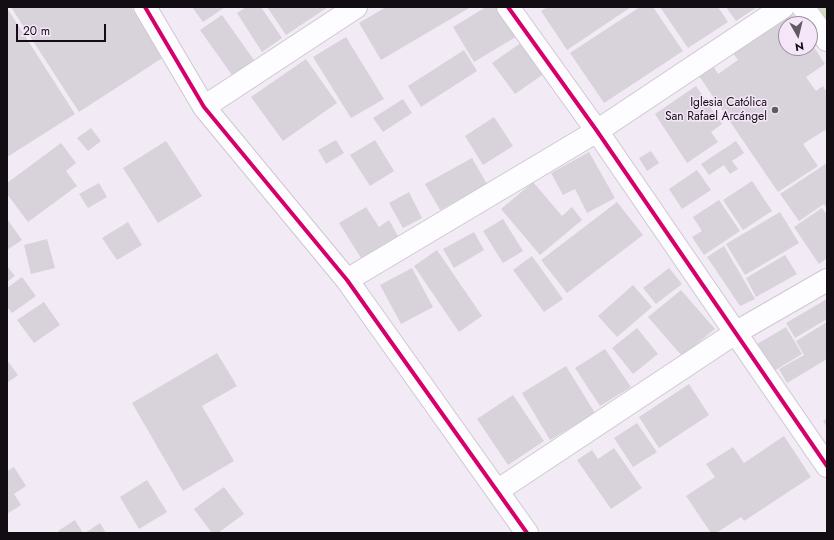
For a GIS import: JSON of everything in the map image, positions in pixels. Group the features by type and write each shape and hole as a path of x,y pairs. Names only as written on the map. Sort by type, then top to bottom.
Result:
{"street":[{"path":"145,7 204,107 347,280 527,533"},
{"path":"204,107 356,7"},
{"path":"508,7 597,131 827,466"},
{"path":"347,280 597,131 783,7"},
{"path":"803,7 827,40"},
{"path":"498,491 735,333 827,280"}],"green space":[{"path":"816,7 827,7 827,23"}],"building":[{"path":"11,7 131,7 164,57 79,112"},
{"path":"192,7 225,7 203,22"},
{"path":"246,7 261,7 282,38 262,52 237,13"},
{"path":"267,7 328,7 286,35"},
{"path":"386,7 471,7 381,60 359,23"},
{"path":"486,7 502,7 519,35 474,62 453,27"},
{"path":"548,7 631,7 567,50 541,11"},
{"path":"640,7 653,7 683,51 604,103 570,53"},
{"path":"660,7 718,7 728,22 688,48"},
{"path":"726,7 757,7 736,21"},
{"path":"7,8 75,114 7,157"},
{"path":"222,15 254,60 232,75 200,30"},
{"name":"Iglesia Católica San Rafael Arcángel","path":"778,23 778,56 818,56 818,53 825,64 806,77 816,91 823,86 825,90 827,89 827,133 825,130 803,144 818,166 778,192 699,76 714,67 718,74 738,60 733,53"},
{"path":"346,37 384,99 351,118 313,57"},
{"path":"522,42 545,73 515,94 492,63"},
{"path":"464,50 477,71 421,107 408,86"},
{"path":"306,59 337,103 283,141 251,97"},
{"path":"696,86 722,124 711,132 718,142 687,163 655,114"},
{"path":"403,99 412,113 383,132 373,118"},
{"path":"494,117 513,146 483,165 465,136"},
{"path":"91,128 101,141 88,151 77,138"},
{"path":"336,140 344,153 326,164 318,150"},
{"path":"375,140 394,171 370,186 350,155"},
{"path":"166,141 202,196 158,223 123,168"},
{"path":"736,141 744,153 732,161 738,169 730,174 724,165 709,175 701,164"},
{"path":"61,143 76,163 66,171 77,186 28,222 7,194 7,183"},
{"path":"651,151 659,163 647,171 639,158"},
{"path":"589,152 615,198 587,213 575,189 563,195 551,173"},
{"path":"472,158 487,184 440,210 425,184"},
{"path":"827,163 827,209 824,204 799,221 780,194"},
{"path":"697,170 711,190 682,209 669,189"},
{"path":"752,181 772,211 743,230 723,200"},
{"path":"533,182 562,216 572,207 582,220 540,255 501,209"},
{"path":"99,183 107,197 88,208 79,194"},
{"path":"409,192 422,218 403,228 389,203"},
{"path":"719,200 740,231 704,255 692,237 702,231 693,217"},
{"path":"617,202 643,235 567,293 541,260"},
{"path":"366,207 379,227 389,220 398,236 361,258 339,223"},
{"path":"822,208 827,215 827,258 819,264 794,227"},
{"path":"780,212 799,243 745,275 726,244"},
{"path":"7,219 22,240 7,250"},
{"path":"503,219 523,251 503,263 483,231"},
{"path":"128,222 142,245 117,260 102,238"},
{"path":"474,232 484,250 454,268 443,249"},
{"path":"47,239 55,268 31,274 24,245"},
{"path":"724,246 755,299 740,306 707,257"},
{"path":"437,250 482,316 459,332 414,266"},
{"path":"785,255 797,274 756,297 746,278"},
{"path":"532,256 563,299 544,312 513,270"},
{"path":"7,266 15,276 7,282"},
{"path":"412,268 433,307 401,324 380,285"},
{"path":"669,268 682,284 656,304 643,288"},
{"path":"22,277 36,296 12,313 7,307 7,288"},
{"path":"633,285 652,307 617,337 598,316"},
{"path":"681,290 715,329 682,356 648,317"},
{"path":"827,299 827,319 795,338 786,323"},
{"path":"44,302 60,325 34,343 17,320"},
{"path":"827,322 827,359 787,383 779,369 804,355 796,341"},
{"path":"786,327 802,354 774,371 757,344"},
{"path":"637,328 658,354 633,374 612,348"},
{"path":"605,349 631,387 600,406 575,368"},
{"path":"217,353 237,386 202,406 234,461 183,491 132,403"},
{"path":"7,360 18,375 7,383"},
{"path":"566,366 595,413 550,440 522,393"},
{"path":"689,384 709,415 659,448 639,417"},
{"path":"513,395 544,441 508,465 477,419"},
{"path":"827,418 827,427 823,421"},
{"path":"637,423 657,452 633,467 614,438"},
{"path":"784,436 811,477 744,521 741,517 716,533 711,533 686,496 715,477 706,464 733,447 744,463"},
{"path":"614,448 642,488 611,509 577,460 592,450 598,459"},
{"path":"14,467 26,486 14,494 21,505 7,514 7,471"},
{"path":"147,480 167,512 139,529 120,497"},
{"path":"224,487 244,514 218,533 212,533 194,509"},
{"path":"75,520 83,533 60,533 58,531"},
{"path":"100,523 106,533 85,533"}],"cycle path":[{"path":"145,7 204,107 347,280 527,533"},
{"path":"508,7 597,131 827,466"}],"place":[{"name":"Iglesia Católica San Rafael Arcángel","path":"775,110"}]}
